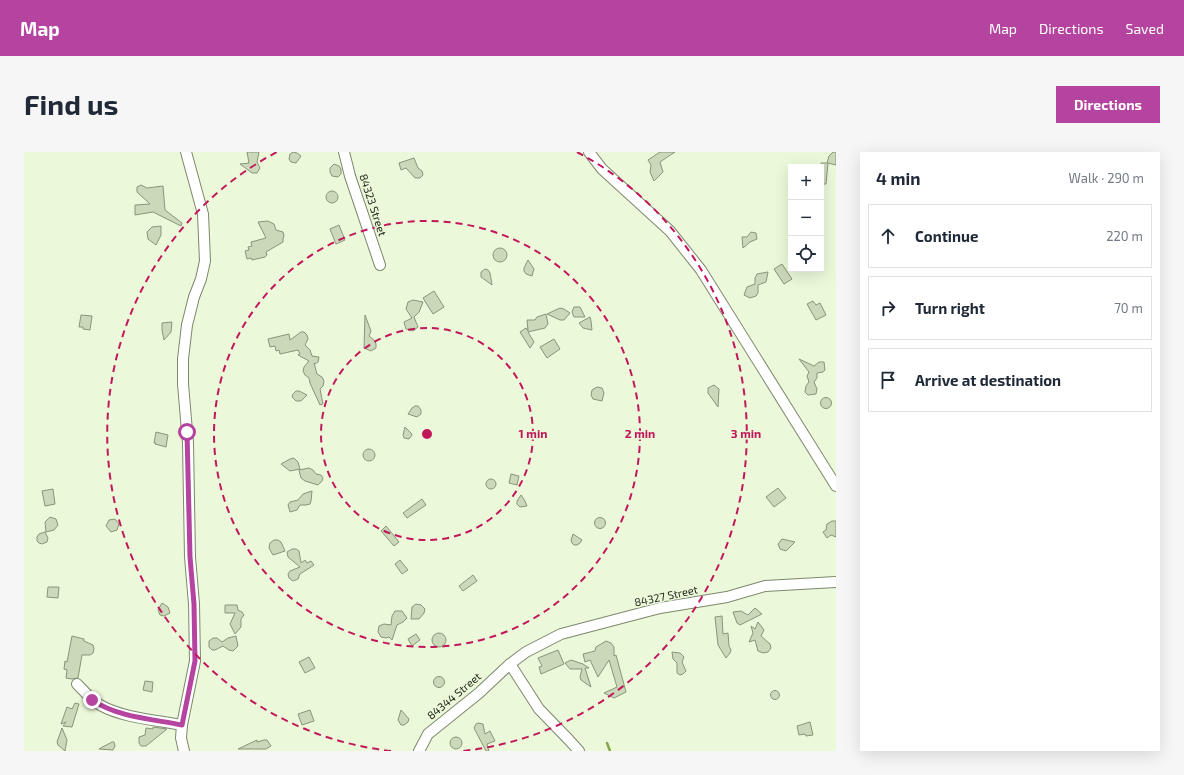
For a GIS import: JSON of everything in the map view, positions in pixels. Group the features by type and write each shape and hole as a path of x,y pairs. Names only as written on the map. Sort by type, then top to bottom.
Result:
{"street":[{"path":"184,751 181,738 182,725 195,661 194,604 190,557 188,443 183,384 183,359 187,325 194,297 201,279 204,261 203,214 186,152"},
{"name":"84323 Street","path":"344,152 350,176 380,265"},
{"path":"589,152 602,169 670,231 701,270 836,486"},
{"name":"84327 Street","path":"510,664 526,652 561,634 660,608 727,597 765,586 836,582"},
{"path":"510,664 539,709 579,751"},
{"name":"84344 Street","path":"419,751 428,734 479,693 510,664"},
{"path":"77,684 100,706 125,714 182,725"}],"building":[{"path":"247,152 259,152 257,162 260,168 257,173 252,173 240,164 249,163"},
{"path":"293,152 301,156 296,163 291,162 289,159 290,154"},
{"path":"660,152 675,152 660,162 663,172 654,181 650,172 651,165 648,160"},
{"path":"833,152 836,152 836,165 828,163 826,184 824,184 824,164 821,163 827,163 829,156"},
{"path":"414,158 418,168 422,171 423,175 420,178 415,178 406,168 401,170 399,163"},
{"path":"334,164 339,166 341,169 341,174 338,177 332,176 330,172 330,168"},
{"path":"141,185 147,188 163,186 165,210 182,223 181,226 153,212 135,215 135,205 150,204 137,192 137,187"},
{"path":"332,191 336,193 338,197 336,201 332,203 328,201 326,197 328,193"},
{"path":"268,221 274,224 276,230 283,232 283,242 266,252 267,255 265,257 252,260 251,258 247,259 245,251 249,250 248,247 252,246 251,242 266,238 258,222"},
{"path":"339,225 345,240 336,244 330,229"},
{"path":"161,226 161,235 156,245 148,239 147,232 152,227"},
{"path":"751,232 756,233 757,239 750,242 743,248 742,237 747,237"},
{"path":"497,248 503,248 507,252 507,258 503,262 497,262 493,258 493,252"},
{"path":"528,260 534,269 532,276 526,274 524,271"},
{"path":"782,264 792,279 784,284 774,269"},
{"path":"485,269 490,273 492,285 481,277 481,272"},
{"path":"768,272 766,282 758,285 758,293 756,296 750,298 744,295 747,287 755,284 757,274"},
{"path":"434,291 444,307 433,314 423,298"},
{"path":"413,300 423,302 419,312 414,317 418,327 413,331 406,329 404,322 412,318 406,309 408,302"},
{"path":"813,301 816,305 820,303 826,315 816,320 807,304"},
{"path":"574,307 580,307 585,317 574,317 572,312"},
{"path":"560,308 570,313 564,320 560,320 547,314"},
{"path":"546,314 548,324 545,328 528,332 534,342 530,348 520,332 526,328 528,331 527,320 535,320 537,317"},
{"path":"81,315 92,316 90,330 79,327"},
{"path":"365,315 371,331 369,336 375,341 376,344 376,348 371,351 364,348"},
{"path":"590,317 592,330 583,328 579,323"},
{"path":"172,322 171,332 164,340 162,323"},
{"path":"301,332 304,332 307,335 308,339 305,345 310,350 312,356 319,357 318,362 315,364 314,363 317,374 322,377 324,381 323,386 320,389 323,404 320,405 309,378 303,371 304,367 309,361 298,355 300,354 298,350 280,354 279,350 276,351 275,346 270,347 268,339 289,334 290,340"},
{"path":"554,339 560,349 547,358 540,347"},
{"path":"799,359 814,366 819,362 824,362 825,370 817,373 817,378 814,382 817,389 816,394 808,395 805,392 806,386 809,382 807,376 809,372"},
{"path":"714,385 719,389 718,407 708,393 708,388"},
{"path":"597,387 602,388 604,393 602,401 593,399 591,395 592,390"},
{"path":"296,391 307,395 301,401 296,401 292,397"},
{"path":"824,398 828,398 830,399 830,407 824,408 821,405 821,401"},
{"path":"415,406 418,406 421,410 421,414 417,417 408,414"},
{"path":"405,427 412,435 409,439 404,438 403,435"},
{"path":"156,432 168,435 166,447 154,443"},
{"path":"367,449 371,449 375,455 371,461 367,461 363,457 363,453"},
{"path":"294,458 298,462 300,469 290,471 281,464 290,459"},
{"path":"309,468 316,474 321,475 323,478 318,485 305,481 301,478 299,470"},
{"path":"511,474 519,476 517,485 509,483"},
{"path":"489,479 493,479 495,480 495,488 489,489 486,486 486,482"},
{"path":"778,488 786,498 774,507 766,497"},
{"path":"53,489 55,504 45,506 42,491"},
{"path":"312,491 310,504 300,505 297,510 290,512 288,505 290,502 298,500 303,494"},
{"path":"521,495 527,506 520,507 517,504 517,501"},
{"path":"422,499 426,505 407,518 403,513"},
{"path":"50,517 56,519 58,525 54,530 46,532 45,522"},
{"path":"598,518 602,518 604,519 604,527 598,528 595,525 595,521"},
{"path":"115,519 119,524 117,530 111,532 106,526 109,520"},
{"path":"832,521 836,521 836,537 831,535 827,538 823,532 826,530 827,524"},
{"path":"386,526 399,542 394,546 381,531"},
{"path":"45,532 48,538 47,542 42,544 39,543 37,541 37,537 39,534"},
{"path":"573,534 582,540 577,545 572,543 571,540"},
{"path":"782,539 795,542 786,551 780,549 778,544"},
{"path":"274,540 281,542 285,551 273,555 269,548 270,543"},
{"path":"292,549 299,551 301,563 305,560 307,563 311,561 314,565 300,574 298,579 293,581 289,578 288,574 290,571 300,567 288,557 287,552"},
{"path":"400,560 408,570 402,574 395,564"},
{"path":"473,575 477,581 463,591 459,586"},
{"path":"48,587 59,587 58,598 47,597"},
{"path":"162,603 168,607 170,613 164,616 160,615 158,610"},
{"path":"416,604 421,605 425,609 424,613 419,619 411,619 412,607"},
{"path":"225,605 237,605 238,610 244,615 241,619 241,627 235,634 230,624 235,613 225,613"},
{"path":"755,608 762,614 740,625 737,623 733,612 741,611 748,615"},
{"path":"395,611 402,611 407,618 397,625 392,640 389,637 381,637 378,632 379,626 384,624 391,625 392,616"},
{"path":"722,616 723,634 728,633 729,646 731,650 726,658 718,645 715,617"},
{"path":"758,622 764,630 761,636 770,644 771,648 768,652 763,653 758,651 755,640 749,642 753,633 751,626 755,629"},
{"path":"439,633 444,635 446,640 444,645 439,647 434,645 432,640 434,635"},
{"path":"416,634 420,640 412,646 408,639"},
{"path":"72,636 84,639 84,641 93,645 94,649 93,653 90,655 82,655 78,678 72,679 66,678 67,670 64,669 65,661 67,662"},
{"path":"236,636 238,646 233,651 223,646 215,650 212,650 209,647 209,641 213,638 217,638 222,642 228,638"},
{"path":"606,641 611,643 614,647 614,656 616,655 626,692 614,698 604,693 617,687 609,660 598,677 590,660 585,662 583,654 595,651 596,647"},
{"path":"558,650 564,664 541,674 539,667 542,666 538,658"},
{"path":"672,652 680,653 684,657 682,662 686,671 683,674 680,675 677,673 677,663 673,659"},
{"path":"309,657 315,668 305,673 299,662"},
{"path":"571,660 583,664 589,668 585,668 591,687 581,680 580,677 582,669 570,669 565,663"},
{"path":"437,677 441,677 443,678 443,686 437,687 434,684 434,680"},
{"path":"145,681 153,682 152,692 143,690"},
{"path":"773,691 777,691 779,695 777,699 773,699 771,697 771,693"},
{"path":"75,703 79,704 72,727 63,726 66,722 61,724 67,707 72,709"},
{"path":"310,710 314,721 302,725 298,714"},
{"path":"401,710 409,719 404,725 401,725 398,720"},
{"path":"810,722 813,735 799,735 797,726"},
{"path":"478,723 483,724 485,734 490,731 495,741 487,744 489,751 486,751 474,728"},
{"path":"153,727 167,729 146,746 141,746 139,743 139,737 145,735 146,728 153,729"},
{"path":"62,728 67,740 65,751 58,745 57,742"},
{"path":"458,737 461,738 461,748 454,749 451,748 450,741 451,738"},
{"path":"257,740 257,742 267,740 271,746 266,749 238,749"},
{"path":"114,742 115,746 113,750 99,749"}],"waterway":[{"path":"607,743 610,751"}],"route":[{"path":"92,700 100,706 125,714 182,725 195,661 194,604 190,557 187,432"}]}
